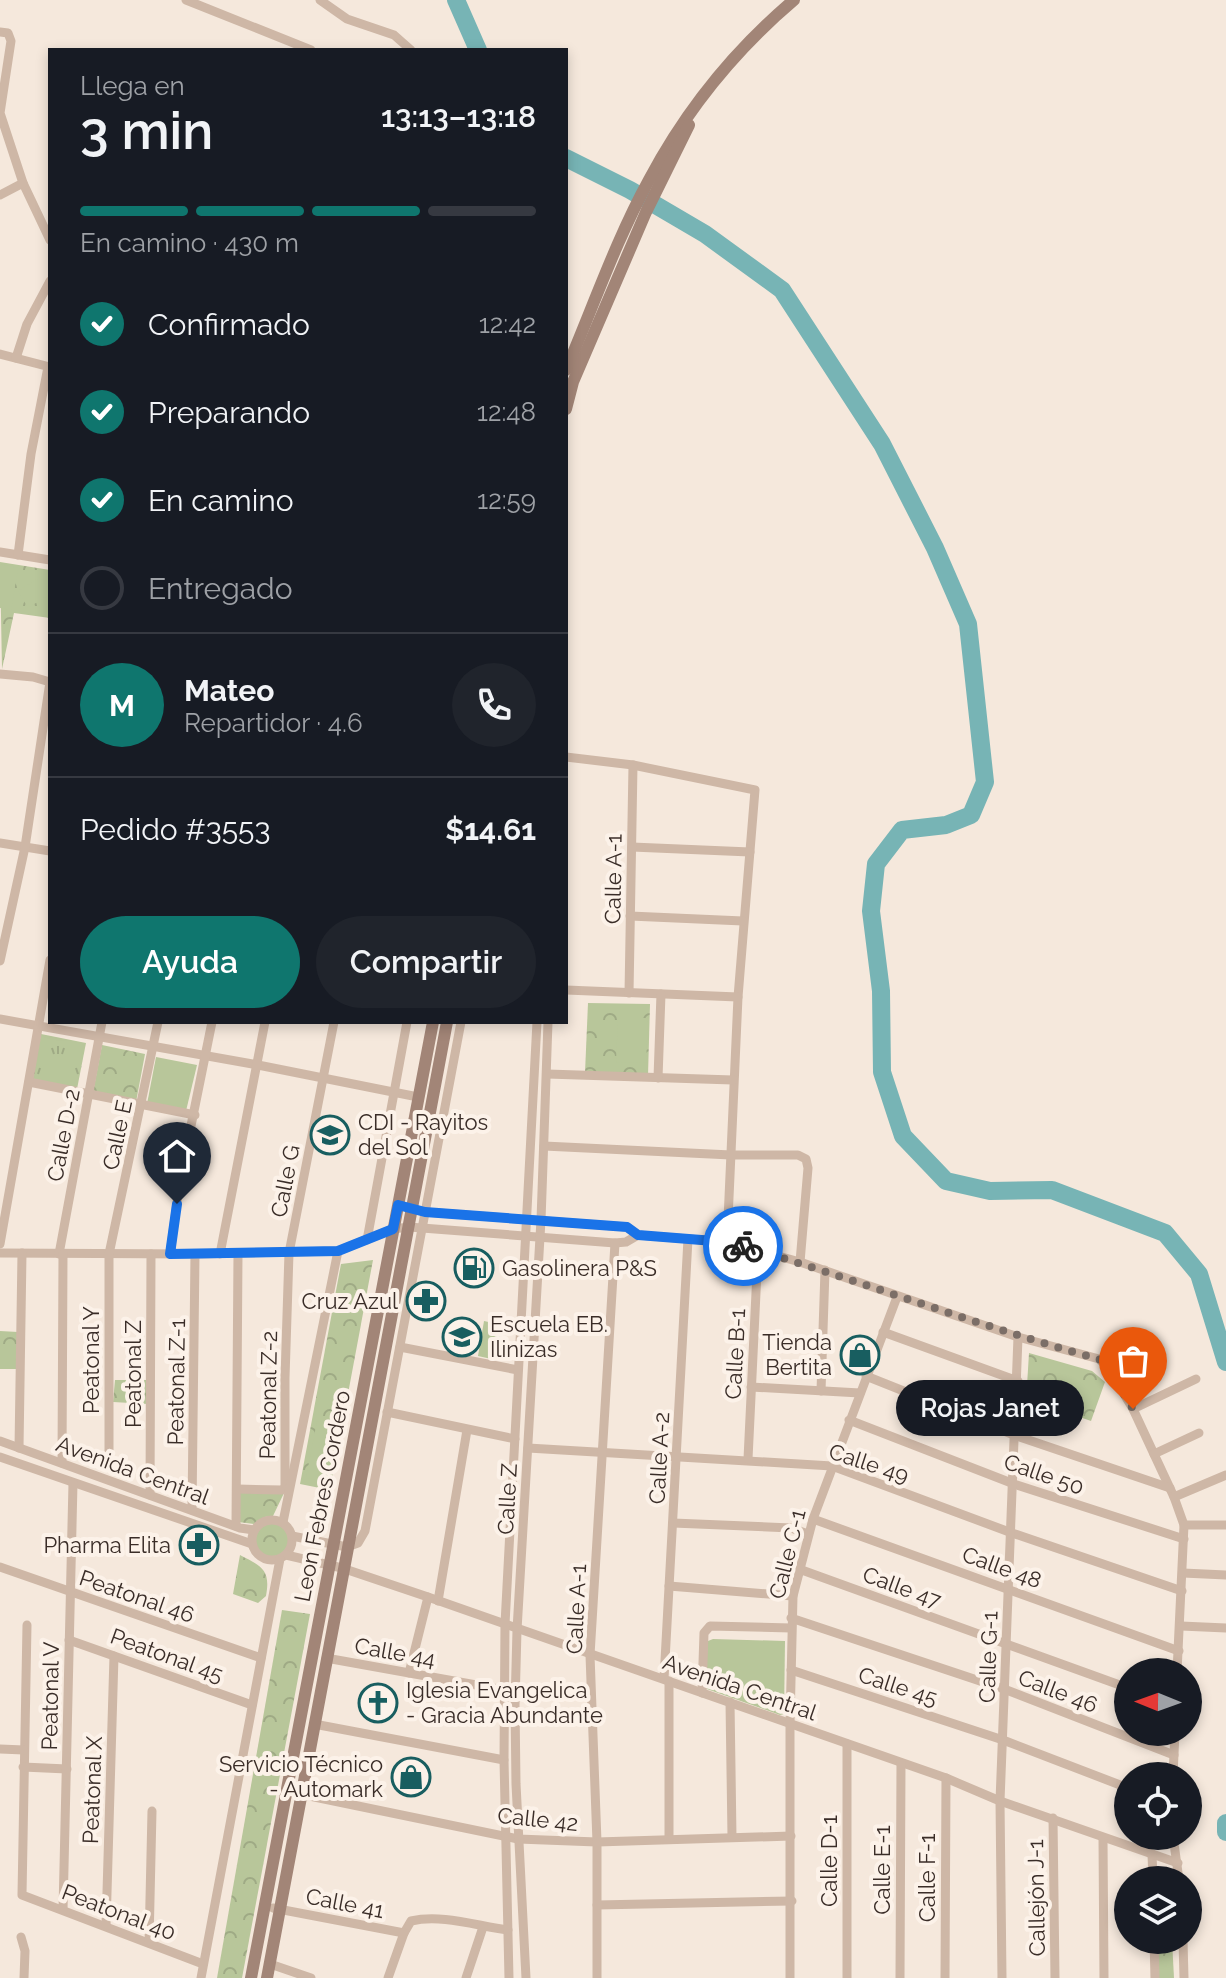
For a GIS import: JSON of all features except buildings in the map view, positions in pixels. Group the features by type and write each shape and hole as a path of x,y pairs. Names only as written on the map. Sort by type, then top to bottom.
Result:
{"street":[{"path":"186,0 306,48"},
{"path":"320,0 347,19 394,35 409,48"},
{"path":"568,366 653,183 697,108 730,62 794,0"},
{"path":"0,32 8,33 11,41 0,113 23,183 48,236"},
{"path":"0,195 23,183"},
{"path":"568,401 641,210"},
{"path":"16,358 27,324 48,285"},
{"path":"0,356 48,367"},
{"path":"18,555 31,454 48,372"},
{"path":"0,552 48,560"},
{"path":"0,675 48,681"},
{"path":"0,961 25,847 48,695"},
{"path":"568,757 633,765 755,790 738,997 727,1242"},
{"name":"Calle A-1","path":"629,993 633,765"},
{"path":"0,843 48,851"},
{"path":"632,847 750,852"},
{"path":"630,916 743,921"},
{"path":"0,1244 48,971"},
{"path":"568,990 738,997"},
{"path":"658,1078 661,994"},
{"path":"0,1019 418,1097"},
{"name":"Calle D-2","path":"61,1254 102,1024"},
{"name":"Calle E","path":"109,1254 158,1024"},
{"path":"170,1254 180,1180 212,1024"},
{"path":"220,1254 265,1024"},
{"name":"Calle G","path":"289,1253 334,1024"},
{"path":"367,1240 407,1024"},
{"name":"Leon Febres Cordero","path":"267,1978 326,1658 336,1567 333,1544 433,1024"},
{"name":"Leon Febres Cordero","path":"251,1978 286,1791 336,1567 347,1547 376,1437 397,1338 428,1158 433,1096 447,1024"},
{"path":"428,1158 444,1109 461,1024"},
{"name":"Calle Z","path":"509,1978 504,1760 505,1624 537,1024"},
{"name":"Calle Z","path":"526,1978 516,1784 517,1630 541,1220 548,1024"},
{"path":"547,1074 733,1080"},
{"path":"29,1082 195,1115"},
{"path":"433,1096 444,1109"},
{"path":"544,1146 798,1155 806,1159 808,1168 800,1262"},
{"path":"398,1205 418,1211 627,1227 638,1235 727,1242 825,1270 1018,1337 1099,1359 1107,1366 1133,1409 1184,1525 1178,1658"},
{"path":"0,1253 238,1254 338,1251 393,1229 415,1228 615,1243 626,1242 638,1235"},
{"name":"Calle A-2","path":"669,1839 666,1680 688,1239"},
{"name":"Calle A-1","path":"597,1978 597,1842 590,1655 615,1243"},
{"path":"201,1978 261,1658 283,1557 292,1546 292,1536 283,1522 338,1251"},
{"name":"Calle B-1","path":"748,1459 758,1251"},
{"path":"19,1448 22,1253"},
{"name":"Peatonal Z-2","path":"237,1489 282,1490 285,1487 289,1253"},
{"path":"61,1254 62,1463"},
{"name":"Peatonal Y","path":"109,1254 109,1467"},
{"name":"Peatonal Z","path":"150,1495 151,1254"},
{"name":"Peatonal Z-1","path":"192,1510 195,1254"},
{"name":"Peatonal Z-2","path":"236,1526 238,1254"},
{"path":"821,1391 825,1270"},
{"name":"Calle C-1","path":"790,1978 793,1596 813,1519 897,1297"},
{"path":"883,1332 1018,1381"},
{"name":"Calle G-1","path":"1002,1978 1000,1801 1018,1337"},
{"path":"376,1437 387,1412 384,1391 397,1338 518,1370"},
{"path":"866,1376 1014,1435 1172,1492 1226,1475"},
{"path":"1133,1409 1196,1379"},
{"path":"751,1387 860,1393"},
{"path":"387,1412 515,1439"},
{"name":"Calle 50","path":"849,1420 1014,1484 1184,1539"},
{"path":"409,1673 433,1599 467,1430"},
{"path":"1154,1454 1199,1433"},
{"name":"Avenida Central","path":"0,1441 254,1530"},
{"name":"Calle 49","path":"528,1448 832,1466 1012,1533 1182,1591"},
{"name":"Avenida Central","path":"0,1457 252,1544"},
{"name":"Peatonal V","path":"63,1910 73,1483"},
{"name":"Calle 48","path":"813,1519 1179,1651"},
{"path":"283,1522 266,1520 254,1530 252,1544 259,1556 266,1560 283,1557"},
{"path":"673,1523 791,1528 808,1534"},
{"path":"1184,1525 1226,1525"},
{"path":"292,1536 347,1547"},
{"name":"Avenida Central","path":"283,1557 336,1567 433,1599 946,1778 1000,1801 1178,1863"},
{"name":"Peatonal 46","path":"0,1567 261,1658"},
{"name":"Calle 47","path":"799,1569 1114,1683"},
{"path":"1183,1573 1226,1575"},
{"path":"669,1586 793,1596"},
{"name":"Calle 46","path":"702,1693 704,1633 710,1626 791,1623 1004,1689 1174,1755"},
{"path":"27,1625 23,1767 67,1769"},
{"path":"1181,1626 1226,1628"},
{"name":"Peatonal 45","path":"69,1640 252,1705"},
{"name":"Peatonal X","path":"106,1926 114,1656"},
{"name":"Calle 44","path":"326,1658 504,1690"},
{"name":"Calle 45","path":"791,1670 1003,1740 1114,1783"},
{"path":"730,1702 732,1837"},
{"path":"314,1724 504,1760"},
{"name":"Calle D-1","path":"847,1744 847,1978"},
{"path":"1174,1746 1174,1762"},
{"path":"0,1749 24,1750"},
{"name":"Calle E-1","path":"900,1978 901,1763"},
{"name":"Peatonal 40","path":"23,1767 22,1895 203,1964"},
{"name":"Calle F-1","path":"945,1978 946,1778"},
{"name":"Calle 42","path":"286,1791 518,1839 597,1842 791,1836"},
{"path":"149,1943 152,1811"},
{"name":"Callejón J-1","path":"1053,1818 1055,1978"},
{"path":"1103,1838 1104,1978"},
{"path":"1176,1850 1178,1866"},
{"path":"1152,1854 1152,1866"},
{"path":"597,1905 792,1901"},
{"name":"Calle 41","path":"265,1907 404,1933 411,1921 419,1919 441,1919 508,1930"},
{"path":"466,1978 483,1927"},
{"path":"388,1978 404,1933"},
{"path":"21,1937 25,1951 24,1978"},
{"path":"1154,1954 1155,1978"},
{"path":"1183,1954 1184,1978"},
{"path":"270,1964 311,1978"},
{"path":"777,1978 790,1978"}],"green space":[{"path":"0,562 48,570 48,618 14,613 2,669"},
{"path":"0,564 18,568 11,610 0,608"},
{"path":"48,575 48,595 28,608 18,591"},
{"path":"588,1003 650,1004 648,1076 585,1073"},
{"path":"618,1018 648,1018 646,1063 616,1062"},
{"path":"41,1034 86,1043 77,1089 32,1079"},
{"path":"102,1045 145,1054 136,1102 93,1092"},
{"path":"156,1057 197,1065 186,1111 147,1104"},
{"path":"373,1260 330,1490 300,1484 341,1264"},
{"path":"484,1321 502,1325 496,1360 478,1356"},
{"path":"0,1331 18,1332 17,1369 0,1369"},
{"path":"1029,1353 1092,1371 1105,1382 1091,1421 1039,1403 1029,1435 1024,1434"},
{"path":"115,1380 147,1380 148,1404 113,1402"},
{"path":"1045,1387 1079,1399 1074,1414 1041,1403"},
{"path":"317,1421 336,1425 326,1481 306,1478"},
{"path":"240,1492 284,1493 273,1516 254,1524 238,1522"},
{"path":"272,1522 285,1527 290,1540 285,1553 272,1558 259,1553 254,1540 259,1527"},
{"path":"240,1555 266,1574 266,1596 258,1603 233,1594"},
{"path":"282,1610 310,1614 242,1978 217,1978"},
{"path":"708,1641 785,1641 784,1714 704,1688"},
{"path":"1157,1954 1173,1954 1174,1978 1158,1978"}],"waterway":[{"path":"456,0 477,48"},
{"path":"568,159 630,190 705,234 782,290 882,444 935,548 968,624 985,782 971,815 946,825 902,830 876,864 871,911 881,991 882,1072 903,1136 946,1181 990,1191 1052,1190 1165,1233 1199,1274 1226,1362"},
{"path":"1226,1823 1226,1832"}],"way so far":[{"path":"743,1246 800,1262 1018,1337 1099,1359 1107,1366 1133,1409"}],"place":[{"name":"CDI - Rayitos del Sol","path":"330,1135"},
{"name":"Gasolinera P&S","path":"474,1268"},
{"name":"Cruz Azul","path":"426,1301"},
{"name":"Escuela EB. Ilinizas","path":"462,1337"},
{"name":"Tienda Bertita","path":"860,1355"},
{"name":"Rojas Janet","path":"1133,1409"},
{"name":"Pharma Elita","path":"199,1545"},
{"name":"Iglesia Evangelica - Gracia Abundante","path":"378,1703"},
{"name":"Servicio Técnico - Automark","path":"411,1777"}],"route":[{"path":"177,1204 170,1254 338,1251 393,1229 398,1205 425,1212 627,1227 638,1235 743,1246"}]}
